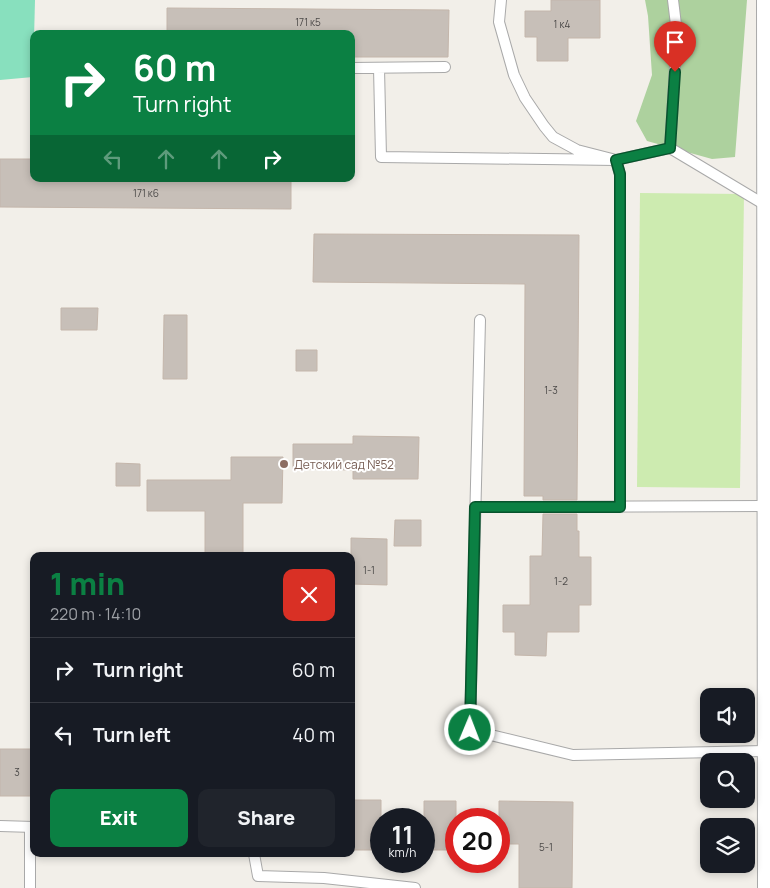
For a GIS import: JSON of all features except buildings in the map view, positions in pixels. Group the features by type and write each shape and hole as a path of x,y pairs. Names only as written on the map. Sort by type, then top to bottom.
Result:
{"street":[{"path":"767,0 768,888"}],"lane":[{"path":"501,0 499,22 514,75 525,98 544,126 554,137 577,150 616,160"},
{"path":"670,148 677,34 673,0"},
{"path":"355,68 445,68"},
{"path":"379,68 381,157 616,160 670,148 767,206"},
{"path":"616,160 620,174 620,507"},
{"path":"480,320 470,730 573,755 768,751"},
{"path":"475,507 767,506"},
{"path":"0,826 30,827"},
{"path":"30,888 31,857"},
{"path":"255,857 258,876 324,878 415,888"}],"green space":[{"path":"0,0 35,0 34,30 30,30 30,77 0,80"},
{"path":"645,0 747,0 735,157 712,159 647,141 636,121 652,75 648,16"},
{"path":"640,193 744,194 740,488 637,487"}],"place":[{"name":"Детский сад №52","path":"284,464"}],"route":[{"path":"470,730 475,507 620,507 620,174 616,160 670,148 675,72"}]}
